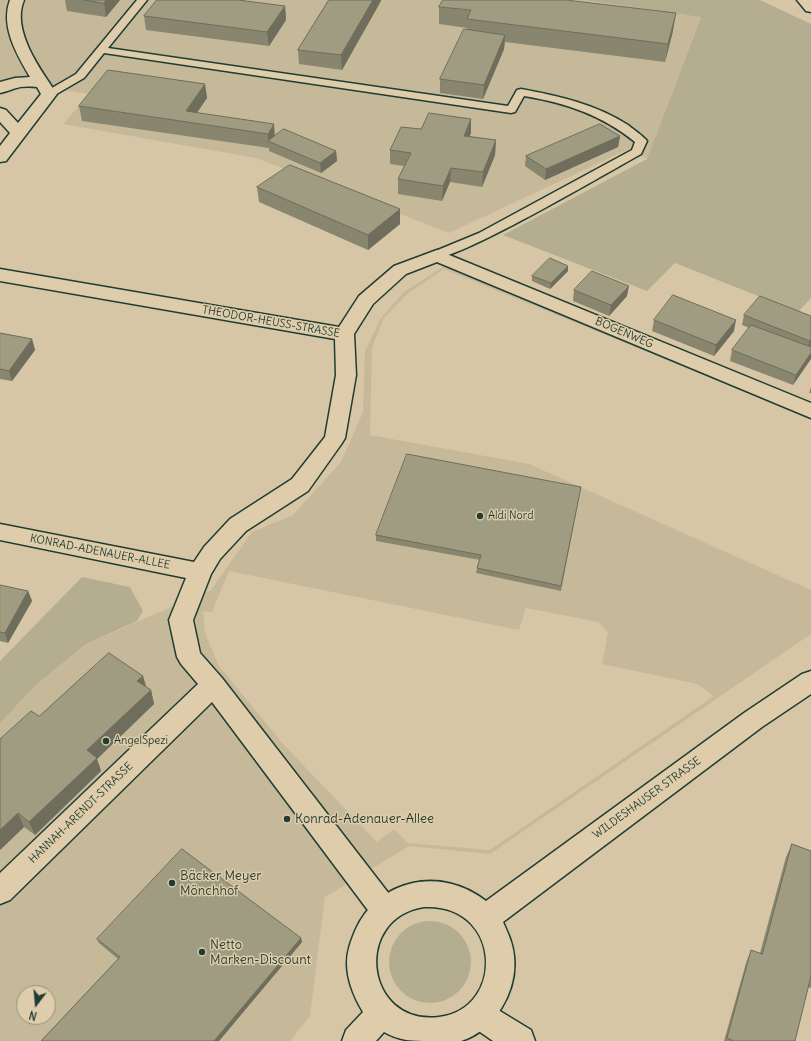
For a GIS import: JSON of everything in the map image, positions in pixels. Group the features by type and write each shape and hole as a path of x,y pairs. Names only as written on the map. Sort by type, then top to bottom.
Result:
{"main road":[{"path":"17,0 14,4 11,19 14,29 30,65 45,88"},
{"path":"804,0 811,2"},
{"path":"804,0 811,8"},
{"path":"0,88 7,84 22,80 45,88"},
{"path":"0,157 19,134 45,88"},
{"path":"0,113 19,134"},
{"path":"344,334 366,300 400,270 437,255"},
{"name":"BOGENWEG","path":"437,255 811,411"},
{"name":"THEODOR-HEUSS-STRASSE","path":"0,275 344,334 346,375 335,438 300,485 238,524 212,554 200,572"},
{"name":"KONRAD-ADENAUER-ALLEE","path":"0,532 200,572"},
{"path":"200,572 181,620 189,657 214,685 383,908"},
{"name":"WILDESHAUSER STRASSE","path":"485,918 753,720 811,681"},
{"name":"HANNAH-ARENDT-STRASSE","path":"0,891 214,685"},
{"path":"427,894 453,898 469,906 485,918 493,930 501,952 502,967 497,990 480,1015 450,1030 412,1029 398,1024 381,1012 360,976 359,962 364,938 374,919 383,908 404,899 427,894"},
{"path":"357,1041 381,1012"},
{"path":"480,1015 520,1041"}],"lane":[{"path":"45,88 80,76 142,0"},
{"path":"101,50 511,110 521,92 582,105 627,129 641,141 637,152 483,236 437,255"}],"shaded area":[{"path":"0,0 585,0 701,16 647,159 629,149 449,233 256,158 63,124 89,94 0,80"},
{"path":"585,0 760,0 811,24 811,298 798,312 675,263 647,291 503,235 647,159 701,17"},
{"path":"446,265 811,416 811,419 444,269 408,293 383,319 372,348 370,435 529,464 811,590 811,634 490,854 409,846 325,897 310,1016 290,1041 0,1041 0,723 36,685 86,644 211,590 252,532 293,515 341,462 363,412 365,351 381,318 404,292","holes":["580,492 561,591 477,573 481,560 376,541","229,571 519,630 526,608 598,622 608,632 602,664 697,684 714,696 490,850 408,843 394,829 377,842 283,744 219,666 205,633 203,611 212,612"]},
{"path":"82,577 130,587 143,611 137,621 86,644 36,685 0,723 0,661"},
{"path":"422,921 438,921 453,928 464,939 471,954 471,970 468,978 459,991 446,1000 438,1003 422,1003 407,996 396,985 389,970 389,954 396,939 407,928"}],"building":[{"path":"84,0 106,0 104,3"},
{"path":"157,0 238,0 285,6 267,32 144,16"},
{"path":"329,0 373,0 341,55 298,50"},
{"path":"443,0 566,0 676,13 668,44 467,19 471,10 439,7"},
{"path":"464,29 505,35 484,85 440,79"},
{"path":"108,70 205,84 186,111 274,124 268,134 79,106"},
{"path":"429,113 471,119 464,136 496,140 483,172 451,168 443,186 398,179 411,153 390,150 401,127 421,129"},
{"path":"600,124 620,136 546,169 526,156"},
{"path":"284,129 336,151 320,163 268,141"},
{"path":"290,165 400,209 368,235 257,187"},
{"path":"550,258 568,266 551,283 532,276"},
{"path":"592,271 629,286 611,305 574,290"},
{"path":"673,295 736,320 716,345 654,320"},
{"path":"760,296 811,316 810,341 744,315"},
{"path":"751,325 811,347 811,353 796,375 732,350"},
{"path":"0,333 32,339 9,371 0,369"},
{"name":"Aldi Nord","path":"407,454 581,487 561,586 477,568 481,555 376,535"},
{"path":"0,585 28,591 5,633 0,632"},
{"path":"109,653 143,676 137,681 151,690 87,750 97,758 29,822 18,813 0,830 0,739 31,711 39,716"},
{"path":"792,844 811,851 811,976 795,1041 734,1041 727,1038 751,950 762,954"},
{"name":"Netto Marken-Discount","path":"182,849 301,938 214,1041 41,1041 120,957 97,939"}],"place":[{"name":"Aldi Nord","path":"480,516"},
{"name":"AngelSpezi","path":"106,741"},
{"name":"Konrad-Adenauer-Allee","path":"287,819"},
{"name":"Bäcker Meyer Mönchhof","path":"172,883"},
{"name":"Netto Marken-Discount","path":"202,952"}]}
